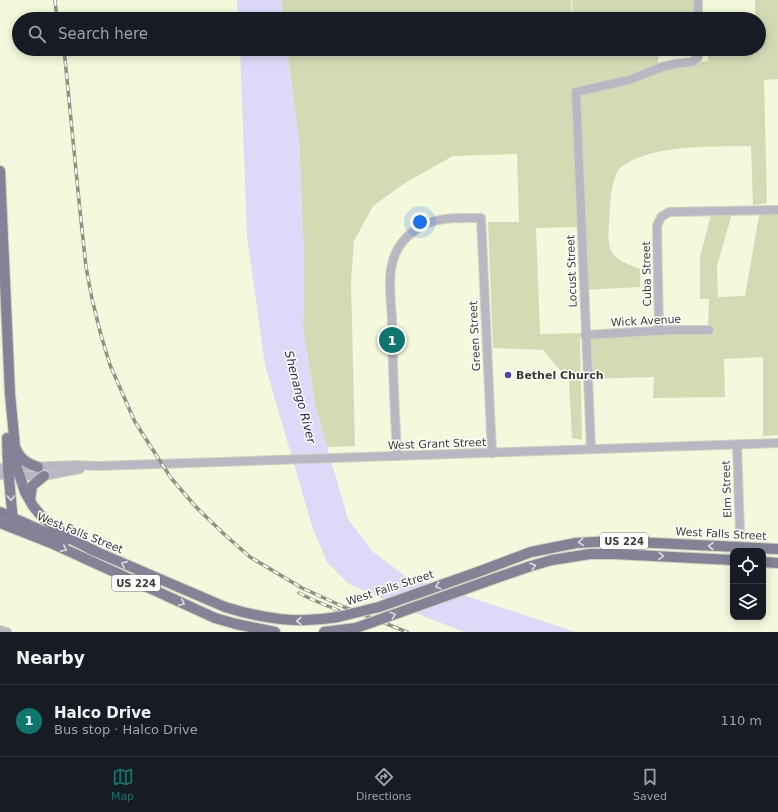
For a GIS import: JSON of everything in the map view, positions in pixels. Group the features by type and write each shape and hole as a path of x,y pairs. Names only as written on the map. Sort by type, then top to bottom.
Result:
{"main road":[{"path":"0,171 3,321 14,444 9,472 40,514 53,527 75,541 95,551"},
{"path":"10,394 7,437 12,518 15,529"},
{"path":"14,444 20,458 25,462 38,467"},
{"path":"30,500 32,486 44,476"},
{"name":"West Falls Street","path":"0,512 225,607 262,617 288,621 304,621 338,617 379,607 531,552 561,545 591,541 614,541 778,549"},
{"name":"West Falls Street","path":"0,522 51,543 196,610 260,631 275,632"},
{"name":"US 224","path":"324,632 356,628 496,578 552,560 590,554 730,560"},
{"path":"766,562 778,562"}],"street":[{"path":"698,0 698,12"},
{"name":"Locust Street","path":"591,449 576,92 629,80 662,67 692,62 698,56"},
{"name":"Cuba Street","path":"659,331 657,226 661,217 669,212 778,210"},
{"name":"Green Street","path":"397,456 392,334 392,263 402,243 415,230 435,220 446,218 481,218 492,453"},
{"name":"Wick Avenue","path":"585,334 709,330"},
{"name":"West Grant Street","path":"9,472 38,467 76,465 97,466 778,443"},
{"name":"Elm Street","path":"737,444 740,533"},
{"name":"West Grant Street","path":"9,472 44,476 97,466"},
{"path":"260,631 262,617"},
{"path":"0,630 7,632"}],"green space":[{"path":"281,0 571,0 572,12 282,12"},
{"path":"572,0 698,0 698,12 573,12"},
{"path":"755,0 778,0 778,79 764,80 767,203 753,205 751,146 704,147 670,150 639,158 622,166 616,175 612,188 608,235 609,243 618,259 640,269 640,287 582,290 580,227 536,228 540,334 580,333 582,440 572,438 569,381 543,350 493,348 488,222 519,222 517,154 453,156 405,183 373,206 354,241 351,282 355,446 327,447 315,405 303,327 304,260 299,139 288,56 658,56 658,69 692,62 708,61 708,56 766,56 766,12 755,12"},
{"path":"733,210 717,266 718,297 745,296 760,210 778,210 778,435 763,436 763,357 724,359 725,397 653,398 654,377 586,379 585,335 708,330 709,299 700,299 700,257 712,211"}],"water":[{"path":"237,0 281,0 282,12 238,12"},
{"name":"Shenango River","path":"240,56 288,56 299,139 304,260 303,327 315,405 348,519 372,551 405,576 576,632 464,632 349,584 327,562 312,526 265,365 247,236"}],"railway":[{"path":"55,0 56,12"},
{"path":"65,56 86,267 92,299 110,365 135,422 171,478 196,507 250,557 302,588 344,607 407,632"},
{"path":"299,593 349,615"}],"place":[{"name":"Halco Drive","path":"392,340"},
{"name":"Bethel Church","path":"508,375"}]}
